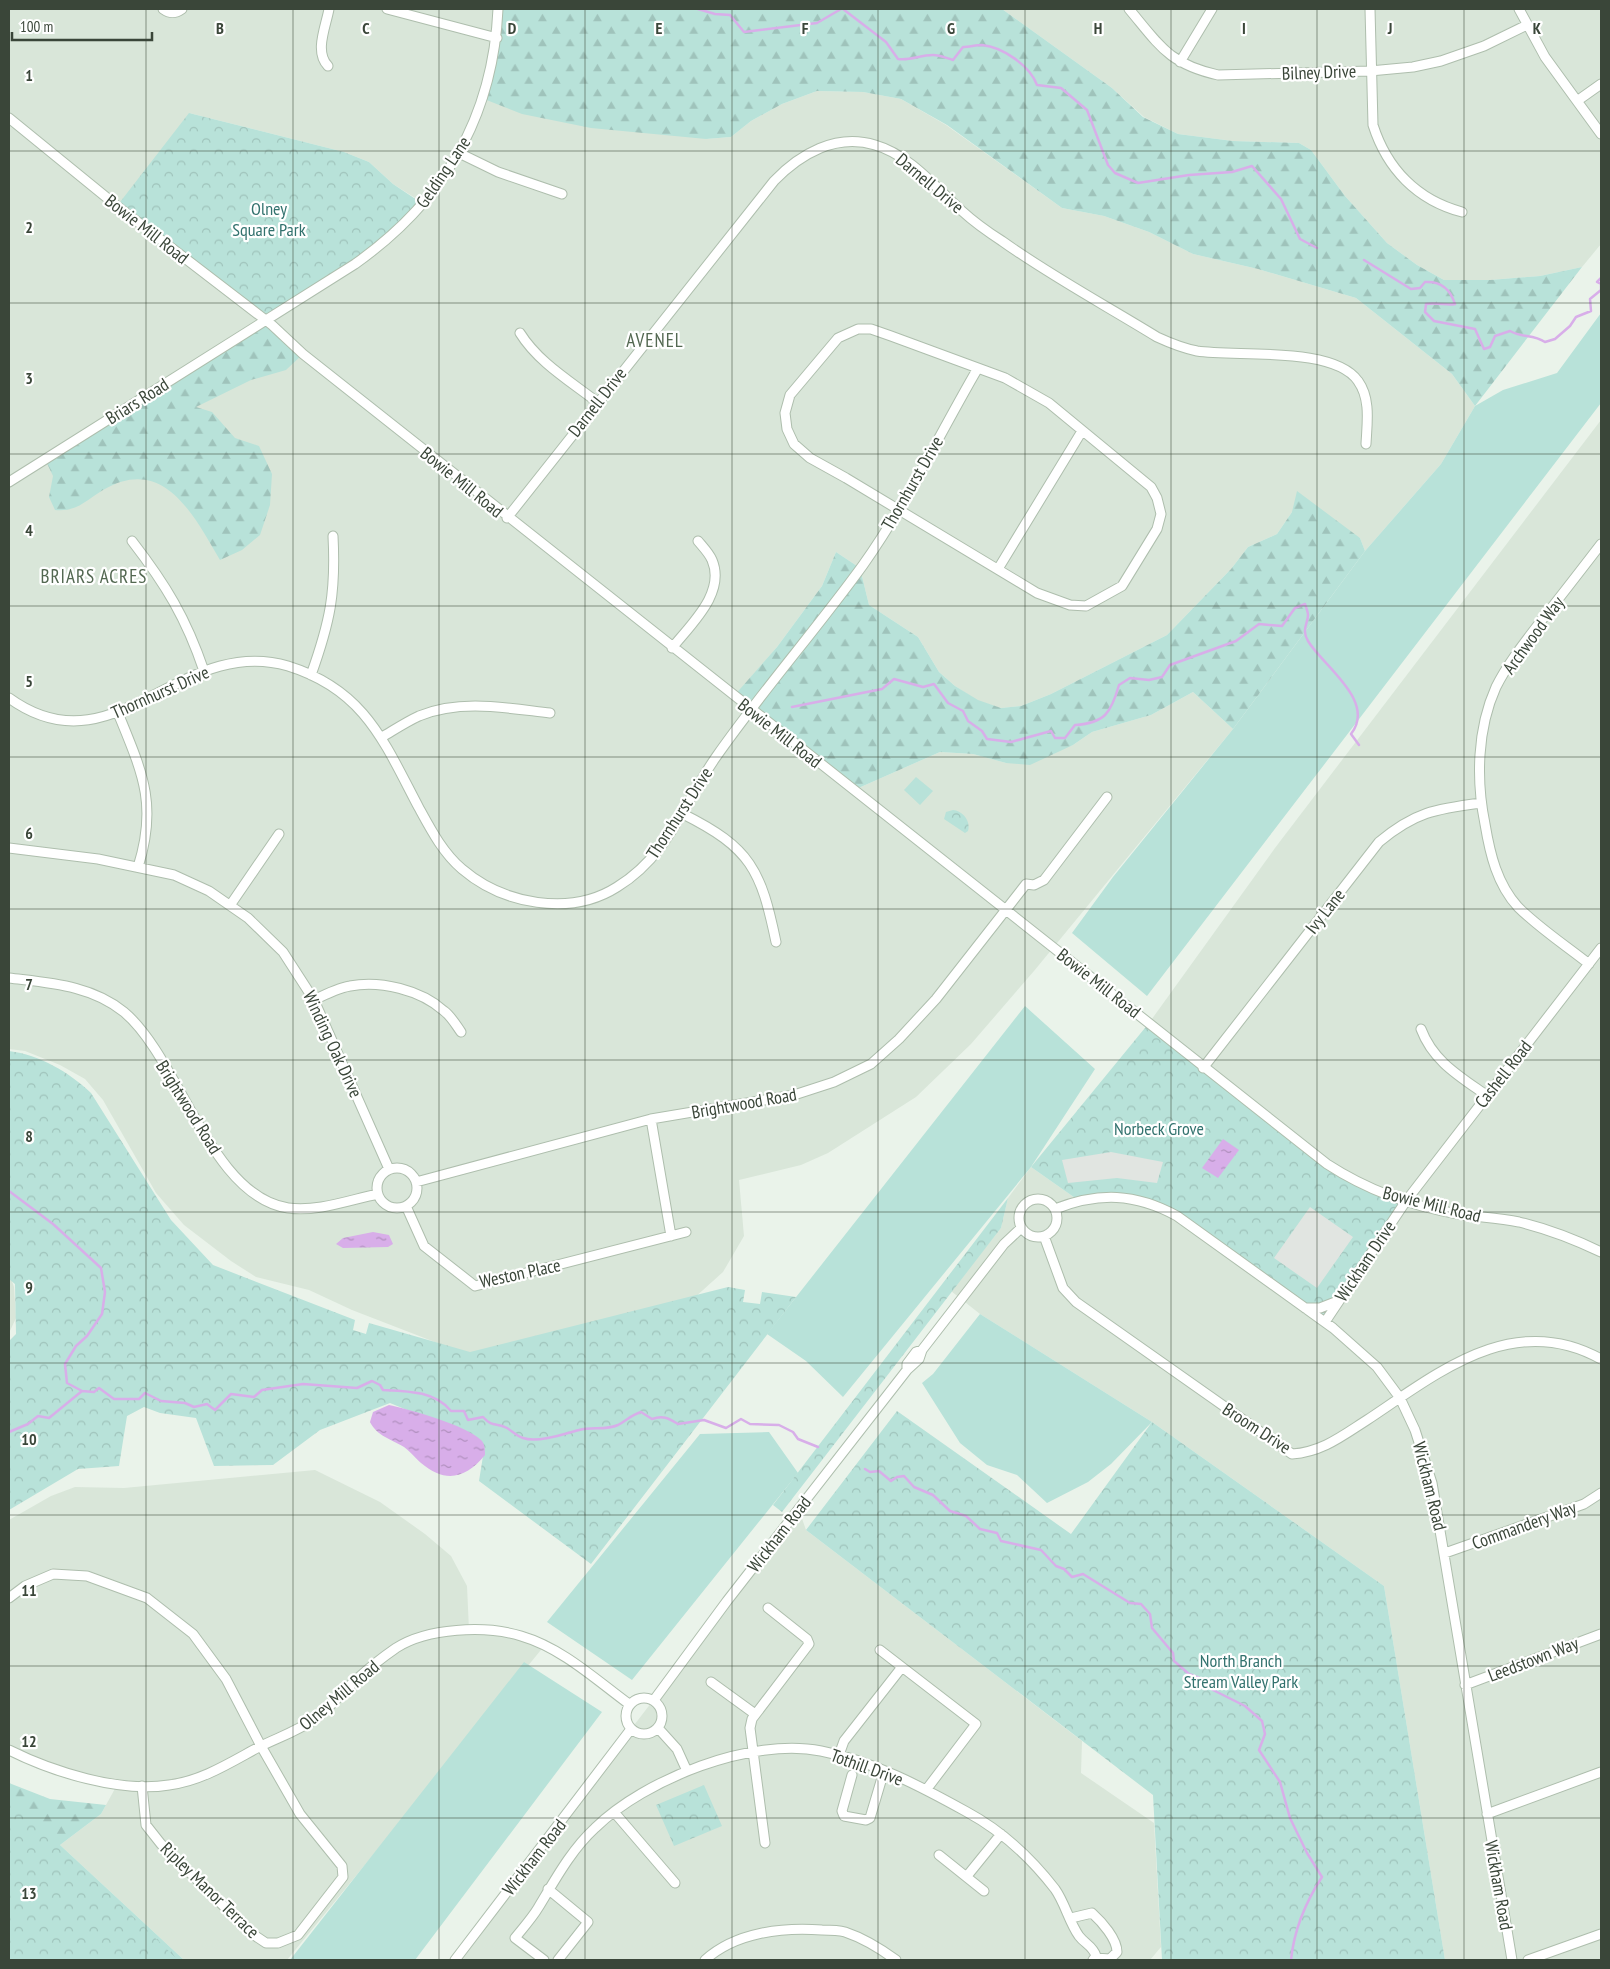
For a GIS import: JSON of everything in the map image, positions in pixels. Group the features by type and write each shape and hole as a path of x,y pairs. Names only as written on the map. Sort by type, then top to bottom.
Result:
{"street":[{"path":"163,9 176,13 182,9"},
{"path":"328,66 322,60 320,49 330,9"},
{"path":"387,9 497,38"},
{"name":"Gelding Lane","path":"264,320 378,247 423,204 459,153 484,99 497,38 498,9"},
{"name":"Bilney Drive","path":"1130,9 1165,52 1180,62 1198,70 1218,75 1370,71 1441,61 1484,46 1527,26"},
{"path":"1180,62 1212,9"},
{"path":"1370,9 1370,71 1373,125 1378,141 1390,163 1421,194 1434,202 1462,212"},
{"path":"1519,9 1545,57 1601,134"},
{"path":"1577,101 1601,84"},
{"name":"Bowie Mill Road","path":"9,118 272,325 303,354 507,518 1327,1164 1369,1188 1406,1201 1456,1214 1518,1222 1563,1234 1601,1252"},
{"name":"Darnell Drive","path":"507,518 597,402 783,171 812,150 832,145 862,142 890,151 920,172 964,213 1003,242 1157,337 1175,345 1196,350 1323,360 1344,367 1359,382 1366,400 1366,444"},
{"path":"459,153 498,172 562,194"},
{"name":"Briars Road","path":"9,482 264,320"},
{"path":"858,329 871,329 1005,378 1049,403 1082,431 1151,488 1157,498 1161,514 1150,541 1122,586 1086,606 1070,605 1049,598 810,458 794,444 787,430 785,413 790,396 838,338 858,329"},
{"path":"520,333 528,345 548,365 597,402"},
{"name":"Thornhurst Drive","path":"9,698 40,715 59,720 77,721 118,713 189,676 230,663 261,661 286,666 330,684 350,698 382,737 432,832 446,854 463,870 489,888 519,899 537,902 572,902 591,899 614,889 643,869 664,844 713,761 750,710 864,563 898,509 978,368"},
{"path":"998,569 1082,431"},
{"path":"311,675 326,634 332,606 333,536"},
{"path":"672,648 711,598 716,578 712,560 698,541"},
{"path":"132,542 175,600 191,632 204,670"},
{"name":"Archwood Way","path":"1589,964 1518,906 1507,891 1491,860 1481,803 1481,743 1487,713 1496,687 1515,655 1601,544"},
{"path":"382,737 420,716 457,706 484,705 550,712"},
{"path":"118,713 135,754 145,787 148,813 147,840 138,867"},
{"name":"Brightwood Road","path":"416,1182 651,1119 794,1095 834,1082 871,1064 899,1039 936,998 1026,884 1040,884 1044,880 1107,797"},
{"name":"Ivy Lane","path":"1203,1068 1379,842 1397,827 1417,815 1438,808 1481,803"},
{"path":"683,814 731,842 749,860 767,900 776,942"},
{"path":"231,904 279,834"},
{"name":"Winding Oak Drive","path":"9,848 138,867 174,875 209,891 231,904 264,932 282,952 314,1000 389,1169"},
{"name":"Cashell Road","path":"1406,1201 1601,948"},
{"name":"Brightwood Road","path":"9,978 68,985 87,990 124,1012 140,1030 163,1063 229,1169 246,1187 265,1201 287,1208 306,1209 378,1194"},
{"path":"314,1000 349,986 379,984 406,990 444,1010 461,1032"},
{"path":"1421,1029 1427,1046 1440,1059 1486,1095"},
{"path":"651,1119 671,1236"},
{"path":"389,1169 403,1169 412,1174 416,1182 416,1194 406,1206 390,1207 382,1201 378,1194 378,1180 389,1169"},
{"name":"Wickham Road","path":"1055,1209 1078,1200 1106,1197 1136,1198 1158,1206 1177,1216 1325,1322 1377,1367 1400,1398 1424,1453 1445,1553 1465,1685 1512,1960"},
{"path":"1034,1199 1046,1200 1055,1209 1056,1225 1044,1236 1034,1237 1021,1228 1018,1216 1023,1204 1028,1201 1034,1199"},
{"name":"Wickham Drive","path":"1325,1322 1406,1201"},
{"name":"Weston Place","path":"406,1206 424,1246 475,1286 686,1232"},
{"name":"Wickham Road","path":"654,1700 727,1601 907,1370 907,1364 916,1352 922,1350 1004,1244 1021,1228"},
{"name":"Broom Drive","path":"1044,1236 1063,1288 1076,1302 1292,1454 1320,1450 1457,1362 1496,1346 1541,1341 1568,1345 1601,1359"},
{"path":"1305,1308 1320,1308 1340,1299"},
{"name":"Commandery Way","path":"1445,1553 1584,1504 1601,1493"},
{"name":"Ripley Manor Terrace","path":"9,1598 24,1586 53,1574 88,1576 146,1598 193,1634 226,1679 261,1746 300,1814 342,1866 343,1877 298,1935 287,1941 266,1943 251,1933 161,1844 146,1825 142,1786"},
{"path":"765,1843 750,1728 755,1714 809,1644 807,1639 768,1608"},
{"name":"Olney Mill Road","path":"9,1750 39,1765 118,1784 142,1786 170,1785 214,1771 261,1746 294,1732 318,1716 358,1678 397,1647 425,1637 454,1630 496,1632 520,1636 545,1645 579,1666 629,1704"},
{"name":"Leedstown Way","path":"1465,1685 1601,1634"},
{"path":"880,1650 976,1724 926,1790"},
{"path":"839,1755 844,1741 902,1667"},
{"path":"711,1682 755,1714"},
{"path":"640,1697 654,1700 658,1704 662,1716 658,1728 648,1734 631,1730 625,1717 629,1704 640,1697"},
{"path":"658,1728 677,1749 687,1771"},
{"name":"Wickham Road","path":"455,1960 631,1730"},
{"name":"Tothill Drive","path":"544,1960 515,1938 538,1908 548,1889 595,1828 638,1796 687,1771 717,1761 769,1749 820,1750 860,1760 926,1790 982,1820 1025,1856 1054,1889 1080,1936 1094,1949 1094,1959"},
{"path":"852,1775 842,1811 844,1816 866,1820 870,1818 884,1771"},
{"path":"1487,1814 1601,1772"},
{"path":"614,1812 675,1883"},
{"path":"967,1876 1001,1834"},
{"path":"939,1855 984,1891"},
{"path":"548,1889 588,1922 558,1960"},
{"path":"1070,1918 1092,1913 1108,1932 1117,1947 1117,1952 1110,1959 1094,1959"},
{"path":"705,1960 737,1941 772,1930 800,1928 843,1932 869,1942 896,1960"},
{"path":"1528,1960 1601,1934"}],"shaded area":[{"path":"9,9 498,9 706,139 731,137 751,121 782,104 817,91 863,92 901,99 946,125 1062,208 1104,216 1149,232 1193,254 1258,269 1356,298 1452,374 1475,406 1441,464 1365,551 1360,538 1292,512 1277,534 1248,547 1231,569 1167,635 1051,694 1021,706 1001,708 978,701 955,686 939,672 918,637 869,605 860,568 836,552 822,586 777,647 734,697 854,790 940,752 973,754 1006,763 1073,745 1092,732 1151,715 1193,692 1233,729 1034,971 971,1044 916,1097 828,1153 801,1165 739,1180 744,1236 723,1272 693,1299 490,1354 458,1351 352,1310 309,1290 256,1277 231,1261 184,1225 156,1193 103,1100 85,1079 60,1065 25,1051 9,1049","holes":["189,113 344,152 369,162 393,184 423,203"]},
{"path":"1002,9 1601,9 1601,244 1582,267 1540,276 1490,280 1444,280 1417,265 1387,243 1345,196 1311,150 1299,143 1233,141 1178,134 1144,117 1112,88"},
{"path":"1601,420 1601,1960 1445,1960 1384,1586 1152,1422 980,1314 951,1291 1001,1228 1008,1198 1031,1167 1078,1200 1350,1179 1149,1023 1275,848"},
{"path":"1111,1152 1163,1162 1157,1183 1117,1178 1068,1183 1062,1160"},
{"path":"1310,1207 1353,1237 1317,1288 1274,1258"},
{"path":"9,1273 14,1287 16,1318 9,1333"},
{"path":"315,1470 380,1502 425,1534 451,1556 467,1586 469,1630 488,1630 545,1645 287,1960 184,1960 60,1845 101,1814 117,1785 9,1750 9,1520 51,1496 75,1487 124,1488"},
{"path":"799,1510 806,1530 1082,1741 1081,1773 1154,1823 1161,1947 1150,1960 454,1960"}],"green space":[{"path":"498,9 1002,9 1112,88 1143,117 1178,134 1233,141 1299,143 1311,150 1345,196 1387,243 1417,265 1444,280 1490,280 1540,276 1582,267 1475,406 1452,374 1356,298 1258,269 1193,254 1149,232 1104,216 1062,208 947,125 901,99 863,92 817,91 782,104 751,121 731,137 706,139 591,128 522,114 484,99"},
{"name":"Olney Square Park","path":"189,113 344,152 369,162 393,184 423,204 378,247 264,320 117,206"},
{"path":"1601,313 1601,403 1147,996 1072,933 1113,877 1233,729 1365,551 1441,464 1475,406 1503,390 1557,373"},
{"path":"264,320 303,354 286,370 251,380 196,407 212,412 235,438 259,446 272,474 270,505 260,535 242,550 220,560 188,509 175,495 160,485 143,480 124,481 103,490 75,507 55,510 49,497 53,476 45,459"},
{"path":"1297,491 1360,538 1365,551 1233,729 1193,692 1151,715 1092,732 1073,745 1030,765 1006,763 973,754 940,752 854,790 733,697 777,647 822,586 836,552 860,568 869,605 918,637 939,672 955,686 978,700 1001,708 1021,706 1051,694 1167,635 1231,569 1248,547 1277,534 1292,512"},
{"path":"916,777 933,791 920,805 904,790"},
{"path":"953,810 960,812 967,820 969,827 965,833 944,819 946,812"},
{"path":"1025,1006 1095,1069 1031,1167 843,1397 806,1361 767,1334"},
{"name":"Norbeck Grove","path":"1149,1023 1327,1164 1406,1201 1325,1322 1177,1216 1136,1198 1078,1200 1031,1167"},
{"path":"9,1051 32,1056 53,1066 73,1078 91,1093 171,1220 213,1265 355,1320 353,1330 366,1334 369,1323 470,1352 728,1287 745,1290 743,1302 760,1304 762,1292 796,1297 591,1564 479,1481 483,1456 475,1438 390,1403 320,1430 273,1465 214,1466 196,1418 160,1413 144,1407 127,1416 119,1466 78,1469 9,1510 9,1341 16,1334 15,1284 9,1279"},
{"path":"1008,1198 1001,1228 782,1512 773,1505"},
{"path":"980,1314 1152,1422 1111,1464 1088,1482 1047,1503 1017,1475 987,1465 960,1443 922,1383 933,1374"},
{"name":"North Branch Stream Valley Park","path":"897,1411 1071,1534 1152,1422 1384,1586 1445,1960 1162,1960 1153,1795 806,1530"},
{"path":"769,1432 798,1473 632,1680 547,1622 700,1434"},
{"path":"524,1662 602,1712 415,1960 290,1960"},
{"path":"9,1783 50,1799 106,1805 101,1814 60,1845 184,1960 139,1960 9,1840"},
{"path":"704,1785 722,1826 674,1846 656,1805"},
{"path":"9,1797 178,1960 9,1960"}],"water":[{"path":"1223,1139 1239,1150 1218,1178 1202,1168"},
{"path":"373,1232 389,1235 393,1244 388,1247 343,1248 336,1244 343,1238"},
{"path":"389,1405 438,1419 474,1434 482,1442 485,1455 470,1469 455,1476 447,1476 430,1470 404,1447 380,1434 373,1427 370,1422 373,1412"}],"waterway":[{"path":"698,9 715,14 730,15 744,32 817,23 841,9"},
{"path":"843,9 886,42 898,59 933,55 953,60 963,47 980,45 998,49 1007,54 1028,71 1037,85 1061,88 1087,110 1108,165 1115,173 1138,183 1189,175 1232,172 1252,166 1281,199 1300,239 1317,248"},
{"path":"1364,260 1411,289 1420,288 1425,282 1440,284 1447,290 1455,304 1426,304 1425,312 1434,321 1475,329 1484,349 1490,347 1495,336 1510,331 1545,342 1555,339 1570,326 1576,317 1591,311 1590,299 1601,290 1601,284 1597,282 1601,278"},
{"path":"792,707 882,689 894,679 923,687 934,684 948,703 963,711 968,721 982,731 987,739 1011,742 1051,731 1055,738 1065,738 1075,725 1093,722 1105,715 1113,703 1119,685 1130,678 1149,680 1162,677 1170,665 1236,641 1259,624 1282,626 1295,608 1305,604 1308,615 1305,633 1308,641 1353,696 1357,709 1357,722 1351,734 1359,745"},
{"path":"9,1191 53,1224 101,1268 105,1292 102,1314 87,1336 76,1346 65,1364 67,1383 82,1391 94,1392 99,1388 114,1399 139,1399 145,1393 161,1401 185,1403 194,1407 207,1404 215,1410 231,1394 254,1397 262,1390 303,1384 357,1388 372,1381 380,1385 383,1390 420,1393 429,1396 437,1399 451,1411 464,1411 468,1420 483,1417 489,1423 503,1426 521,1437 529,1439 551,1437 584,1429 613,1427 641,1412 652,1419 665,1418 678,1424 704,1420 726,1428 741,1419 750,1424 779,1425 793,1432 798,1439 818,1447"},
{"path":"9,1432 28,1424 38,1416 49,1418 82,1391"},
{"path":"865,1469 870,1472 879,1471 891,1481 897,1477 904,1476 914,1487 933,1495 950,1511 966,1516 980,1529 997,1533 1001,1541 1041,1550 1056,1566 1064,1569 1072,1577 1083,1574 1130,1603 1141,1604 1150,1614 1152,1628 1173,1653 1174,1661 1189,1674 1202,1679 1213,1690 1245,1706 1262,1721 1265,1734 1259,1750 1280,1782 1290,1818 1307,1853 1322,1877 1301,1917 1292,1949 1291,1960"}],"district":[{"name":"AVENEL","path":"655,340"},
{"name":"BRIARS ACRES","path":"94,576"}]}
